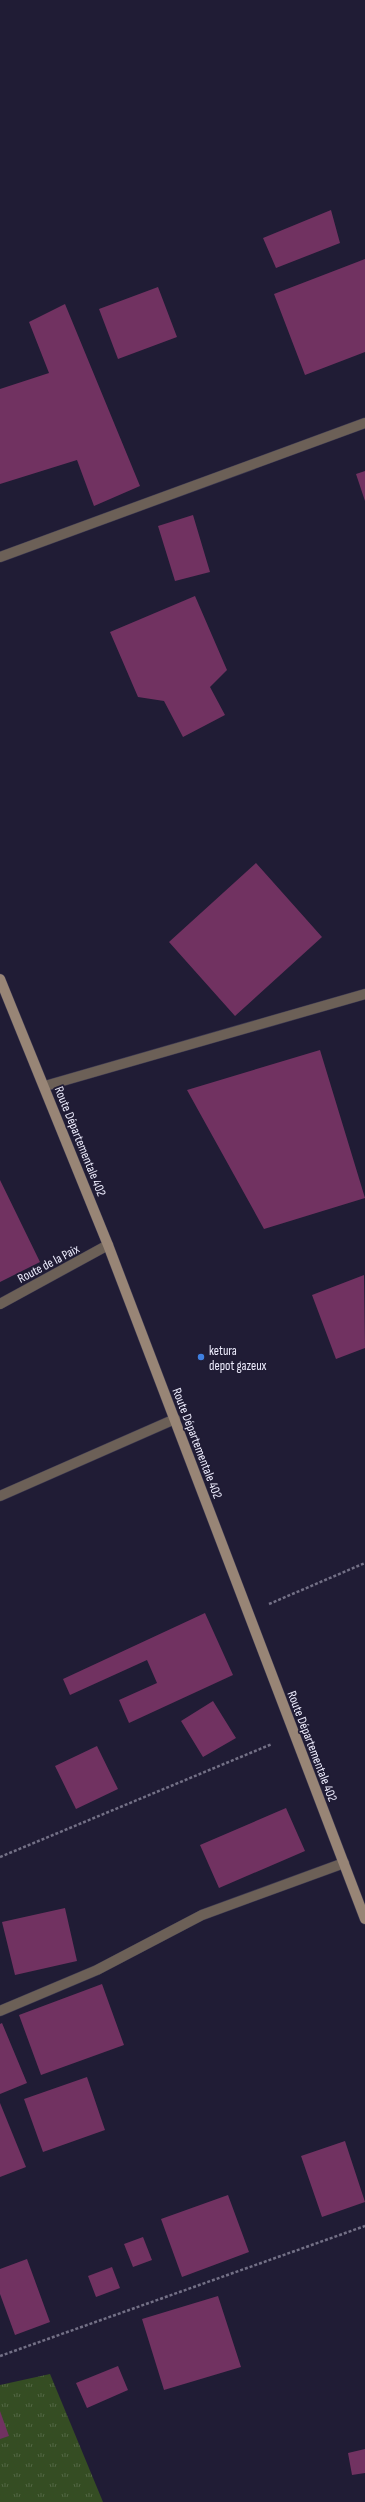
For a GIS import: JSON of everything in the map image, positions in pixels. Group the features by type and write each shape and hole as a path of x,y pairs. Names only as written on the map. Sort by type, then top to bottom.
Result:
{"main road":[{"name":"Route Départementale 402","path":"0,979 45,1086 108,1245 365,1920"}],"street":[{"path":"0,557 365,423"},
{"path":"45,1086 365,994"},
{"name":"Route de la Paix","path":"0,1304 108,1245"},
{"path":"0,1496 175,1418"},
{"path":"0,2011 97,1970 202,1915 344,1863"}],"path":[{"path":"248,1612 365,1563"},
{"path":"0,1858 295,1735"},
{"path":"0,2356 365,2226"}],"green space":[{"path":"50,2374 103,2502 0,2502 0,2385"}],"building":[{"path":"331,210 340,243 276,268 263,238"},
{"path":"365,259 365,352 305,375 274,294"},
{"path":"158,287 177,337 118,359 99,309"},
{"path":"65,304 140,486 94,506 77,460 0,484 0,389 49,373 29,322"},
{"path":"365,471 365,501 356,474"},
{"path":"193,515 210,572 175,581 158,526"},
{"path":"195,596 227,670 210,687 225,715 183,737 164,701 138,697 110,632"},
{"path":"256,863 322,937 235,1016 169,942"},
{"path":"320,1050 365,1198 264,1229 187,1090"},
{"path":"0,1180 40,1262 0,1282"},
{"path":"364,1275 365,1348 336,1359 312,1295"},
{"path":"205,1613 233,1675 129,1723 119,1700 157,1683 147,1660 70,1695 63,1679"},
{"path":"213,1701 236,1738 203,1757 181,1721"},
{"path":"97,1746 118,1789 76,1809 55,1766"},
{"path":"286,1808 305,1851 219,1888 200,1845"},
{"path":"65,1908 77,1961 15,1975 2,1922"},
{"path":"102,1984 124,2045 41,2075 19,2015"},
{"path":"2,2023 27,2083 0,2094 0,2024"},
{"path":"87,2077 105,2130 43,2152 24,2099"},
{"path":"0,2103 26,2167 0,2177"},
{"path":"345,2141 365,2202 322,2217 301,2156"},
{"path":"228,2195 249,2252 182,2277 161,2219"},
{"path":"143,2237 152,2260 133,2267 124,2244"},
{"path":"27,2259 50,2322 15,2335 0,2294 0,2269"},
{"path":"112,2267 120,2288 96,2297 88,2276"},
{"path":"218,2296 241,2367 164,2390 142,2319"},
{"path":"118,2366 128,2390 87,2408 76,2383"},
{"path":"0,2411 9,2436 0,2439"},
{"path":"365,2449 365,2473 352,2475 348,2453"}],"place":[{"name":"ketura depot gazeux","path":"201,1357"}]}
